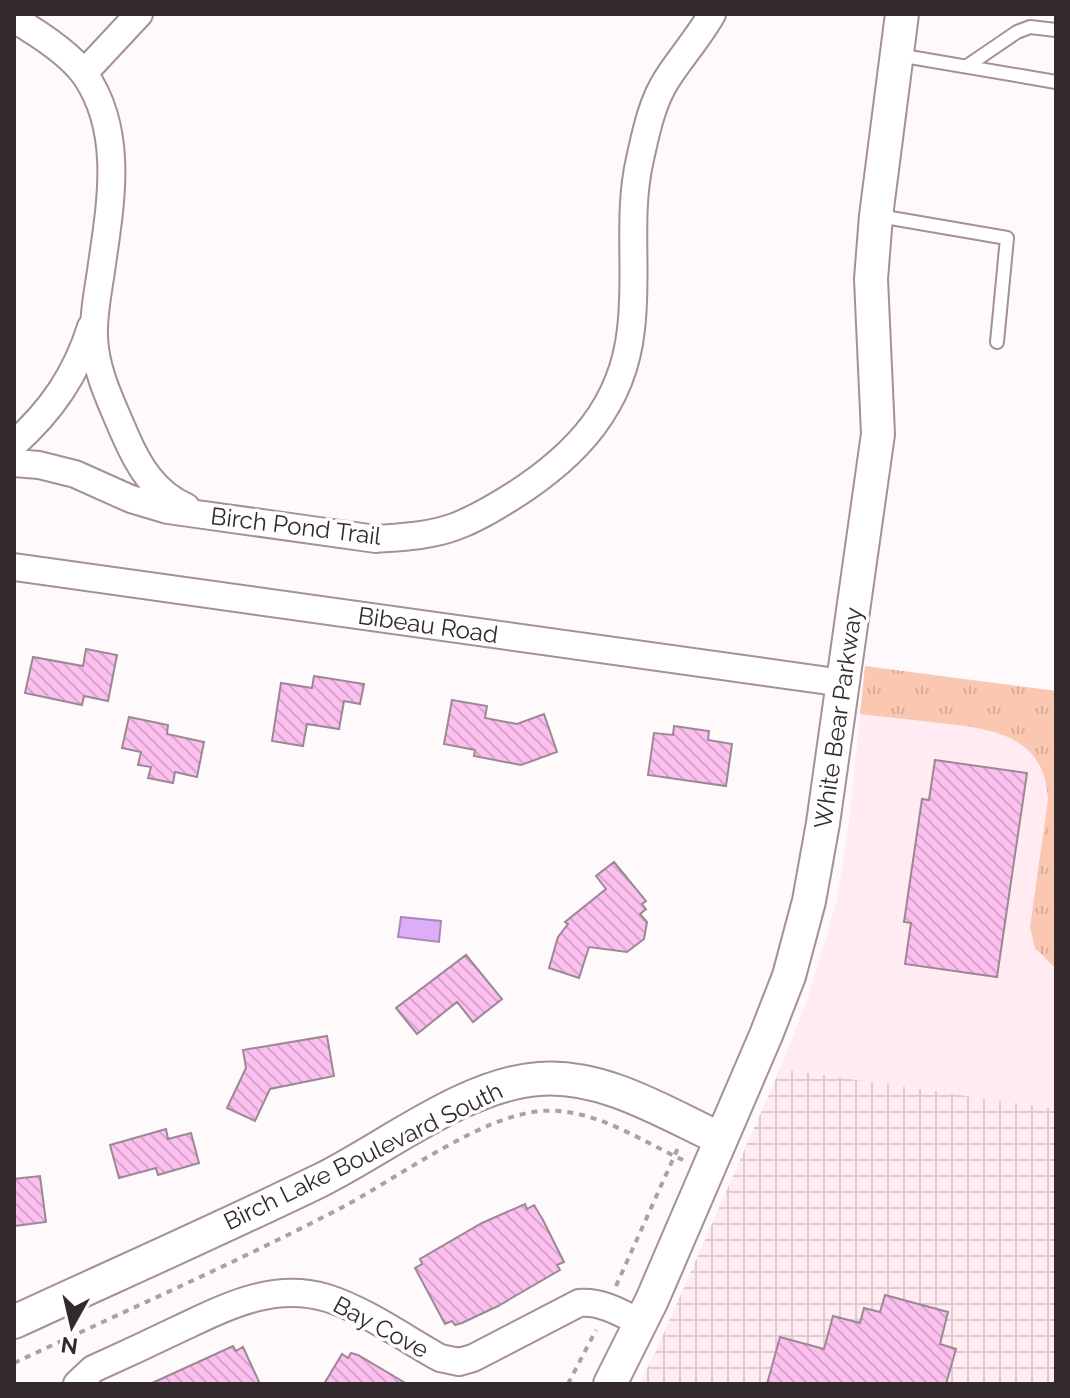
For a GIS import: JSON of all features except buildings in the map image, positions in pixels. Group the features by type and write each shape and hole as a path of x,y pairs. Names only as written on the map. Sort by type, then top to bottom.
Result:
{"street":[{"path":"84,73 139,14"},
{"name":"White Bear Parkway","path":"610,1384 641,1323 721,1139 777,1009 798,948 816,862 878,434 871,279 902,14"},
{"name":"Birch Pond Trail","path":"14,463 39,465 75,474 131,499 168,510 376,539 411,537 452,528 483,515 545,476 588,434 609,401 624,364 631,330 634,203 646,134 665,81 713,15"},
{"path":"14,19 43,37 84,73 104,120 111,156 111,192 94,316 98,366 144,474 163,494 182,506 208,514"},
{"path":"14,444 39,421 64,389 83,353 94,316"},
{"name":"Bibeau Road","path":"14,567 843,683"},
{"name":"Birch Lake Boulevard South","path":"14,1322 323,1179 460,1103 511,1083 561,1078 592,1084 627,1096 721,1139"},
{"name":"Bay Cove","path":"77,1384 93,1369 214,1313 245,1300 275,1293 326,1298 440,1358 455,1362 469,1360 579,1303 602,1305 641,1323"}],"lane":[{"path":"967,66 1017,32 1030,27 1056,30"},
{"path":"898,55 1056,82"},
{"path":"876,216 1007,238 997,342"}],"path":[{"path":"14,1363 324,1216 472,1135 511,1118 542,1111 573,1113 597,1120 674,1156 615,1288"},
{"path":"568,1384 596,1330"}],"shaded area":[{"path":"863,686 1056,713 1056,1109 780,1069 808,998 837,900 849,822"},
{"path":"401,917 441,921 439,942 398,937"},
{"path":"780,1069 1056,1109 1056,1384 639,1384"}],"green space":[{"path":"865,666 1056,691 1056,969 1035,948 1030,927 1048,800 1045,778 1037,761 1013,739 979,728 860,714"}]}
